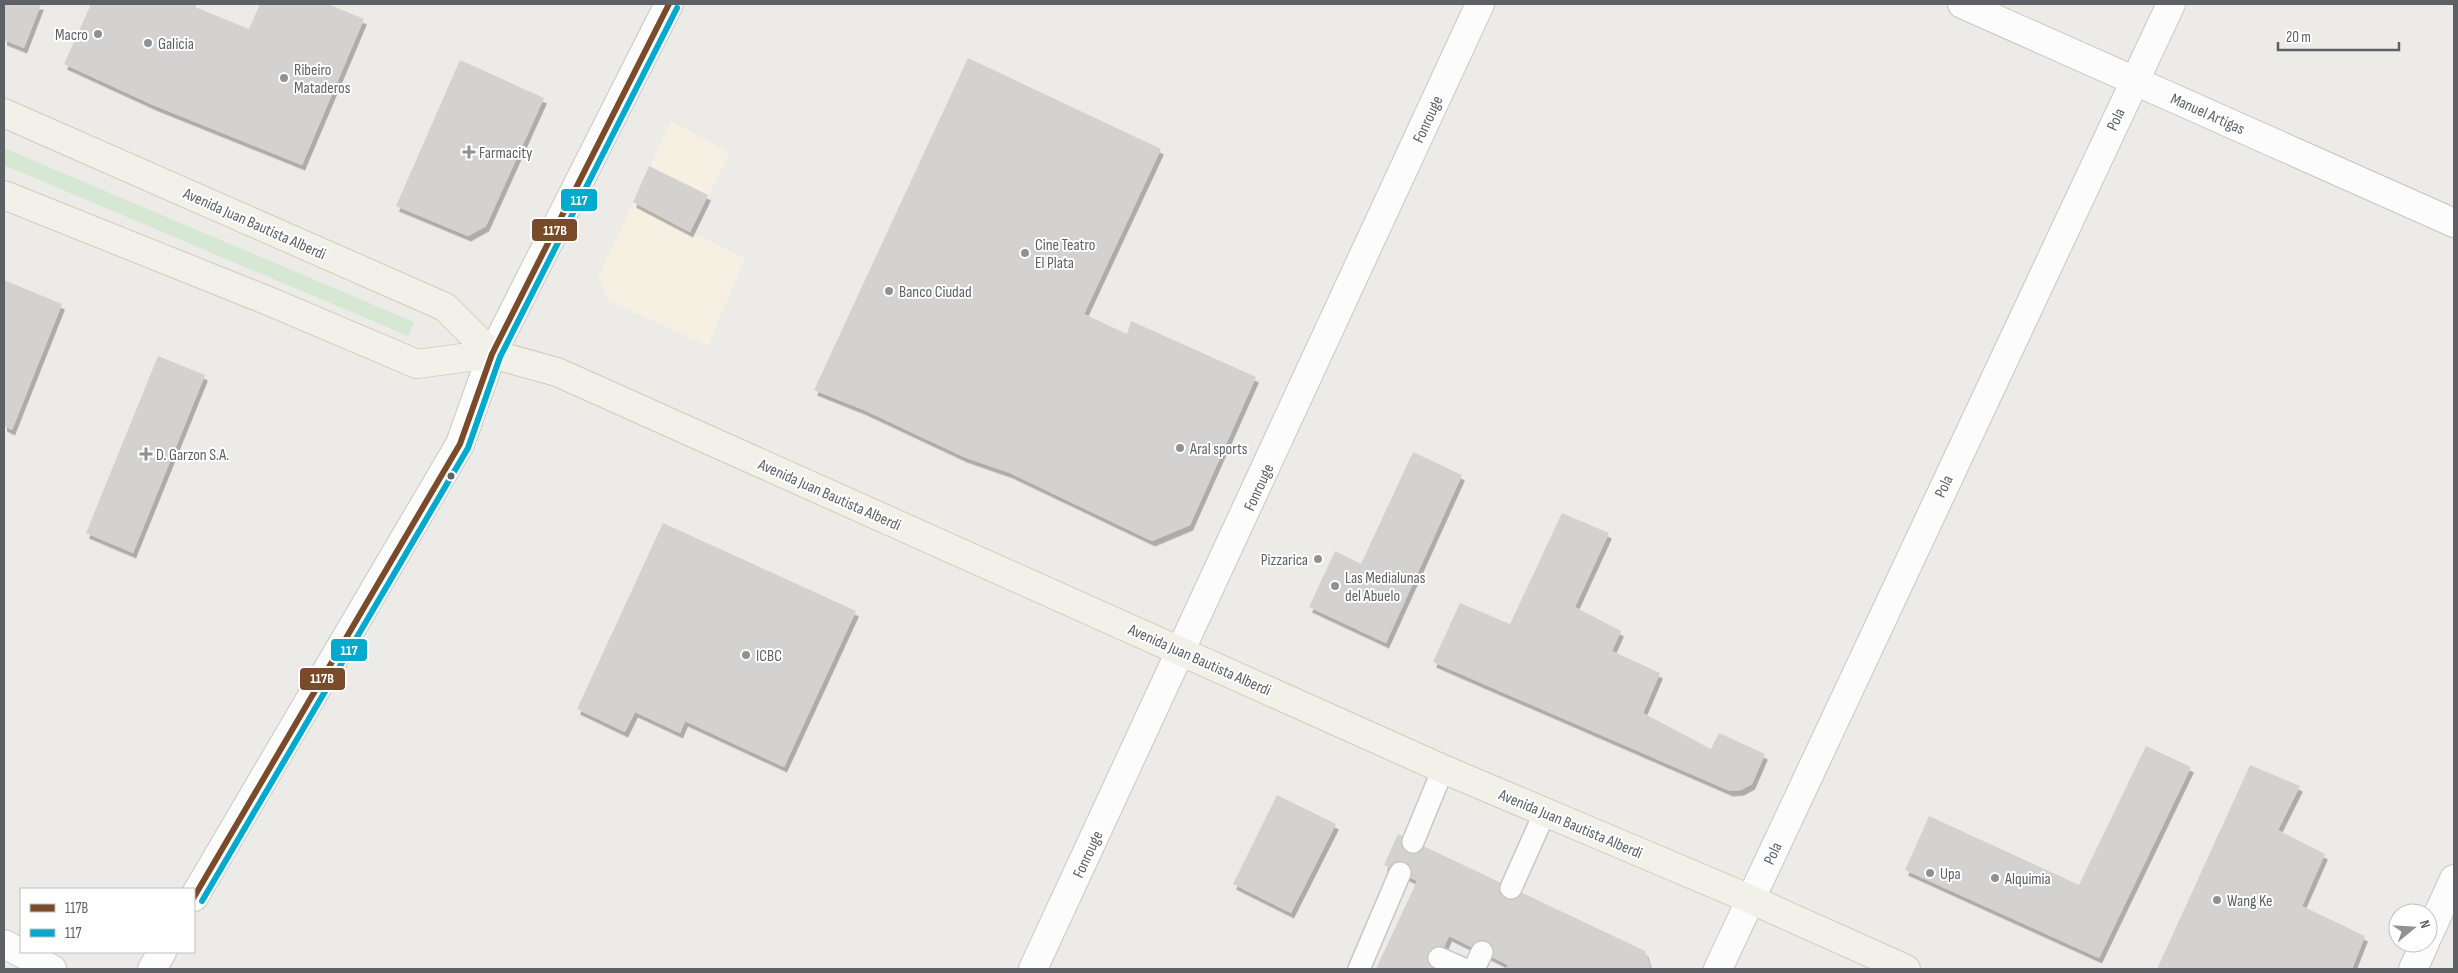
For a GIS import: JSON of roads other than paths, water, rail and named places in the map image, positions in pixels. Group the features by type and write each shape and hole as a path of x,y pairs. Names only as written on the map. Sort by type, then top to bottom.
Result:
{"main road":[{"name":"Avenida Juan Bautista Alberdi","path":"4,113 445,307 492,354"},
{"name":"Avenida Juan Bautista Alberdi","path":"4,195 271,302 417,364 492,354 557,372 1182,650 1444,769 1750,899 1906,969"}],"street":[{"path":"195,896 460,444 492,354 669,4"},
{"name":"Fonrouge","path":"1033,969 1480,4"},
{"name":"Manuel Artigas","path":"1962,4 2454,222"},
{"name":"Pola","path":"1718,969 2171,4"},
{"path":"2438,914 2454,880"},
{"path":"4,944 20,952"},
{"path":"21,953 52,969"},
{"path":"152,969 161,953"},
{"path":"2413,969 2420,953"}],"lane":[{"path":"1413,842 1444,769"},
{"path":"1511,888 1545,812"},
{"path":"1359,969 1384,932 1400,873"},
{"path":"1439,958 1464,969"}],"place":[{"name":"Macro","path":"98,34"},
{"name":"Galicia","path":"148,43"},
{"name":"Ribeiro Mataderos","path":"284,78"},
{"name":"Farmacity","path":"469,152"},
{"name":"Cine Teatro El Plata","path":"1025,253"},
{"name":"Banco Ciudad","path":"889,291"},
{"name":"Aral sports","path":"1180,448"},
{"name":"D. Garzon S.A.","path":"146,454"},
{"name":"Pizzarica","path":"1318,559"},
{"name":"Las Medialunas del Abuelo","path":"1335,586"},
{"name":"ICBC","path":"746,655"},
{"name":"Upa","path":"1930,873"},
{"name":"Alquimia","path":"1995,878"},
{"name":"Wang Ke","path":"2217,900"}]}
